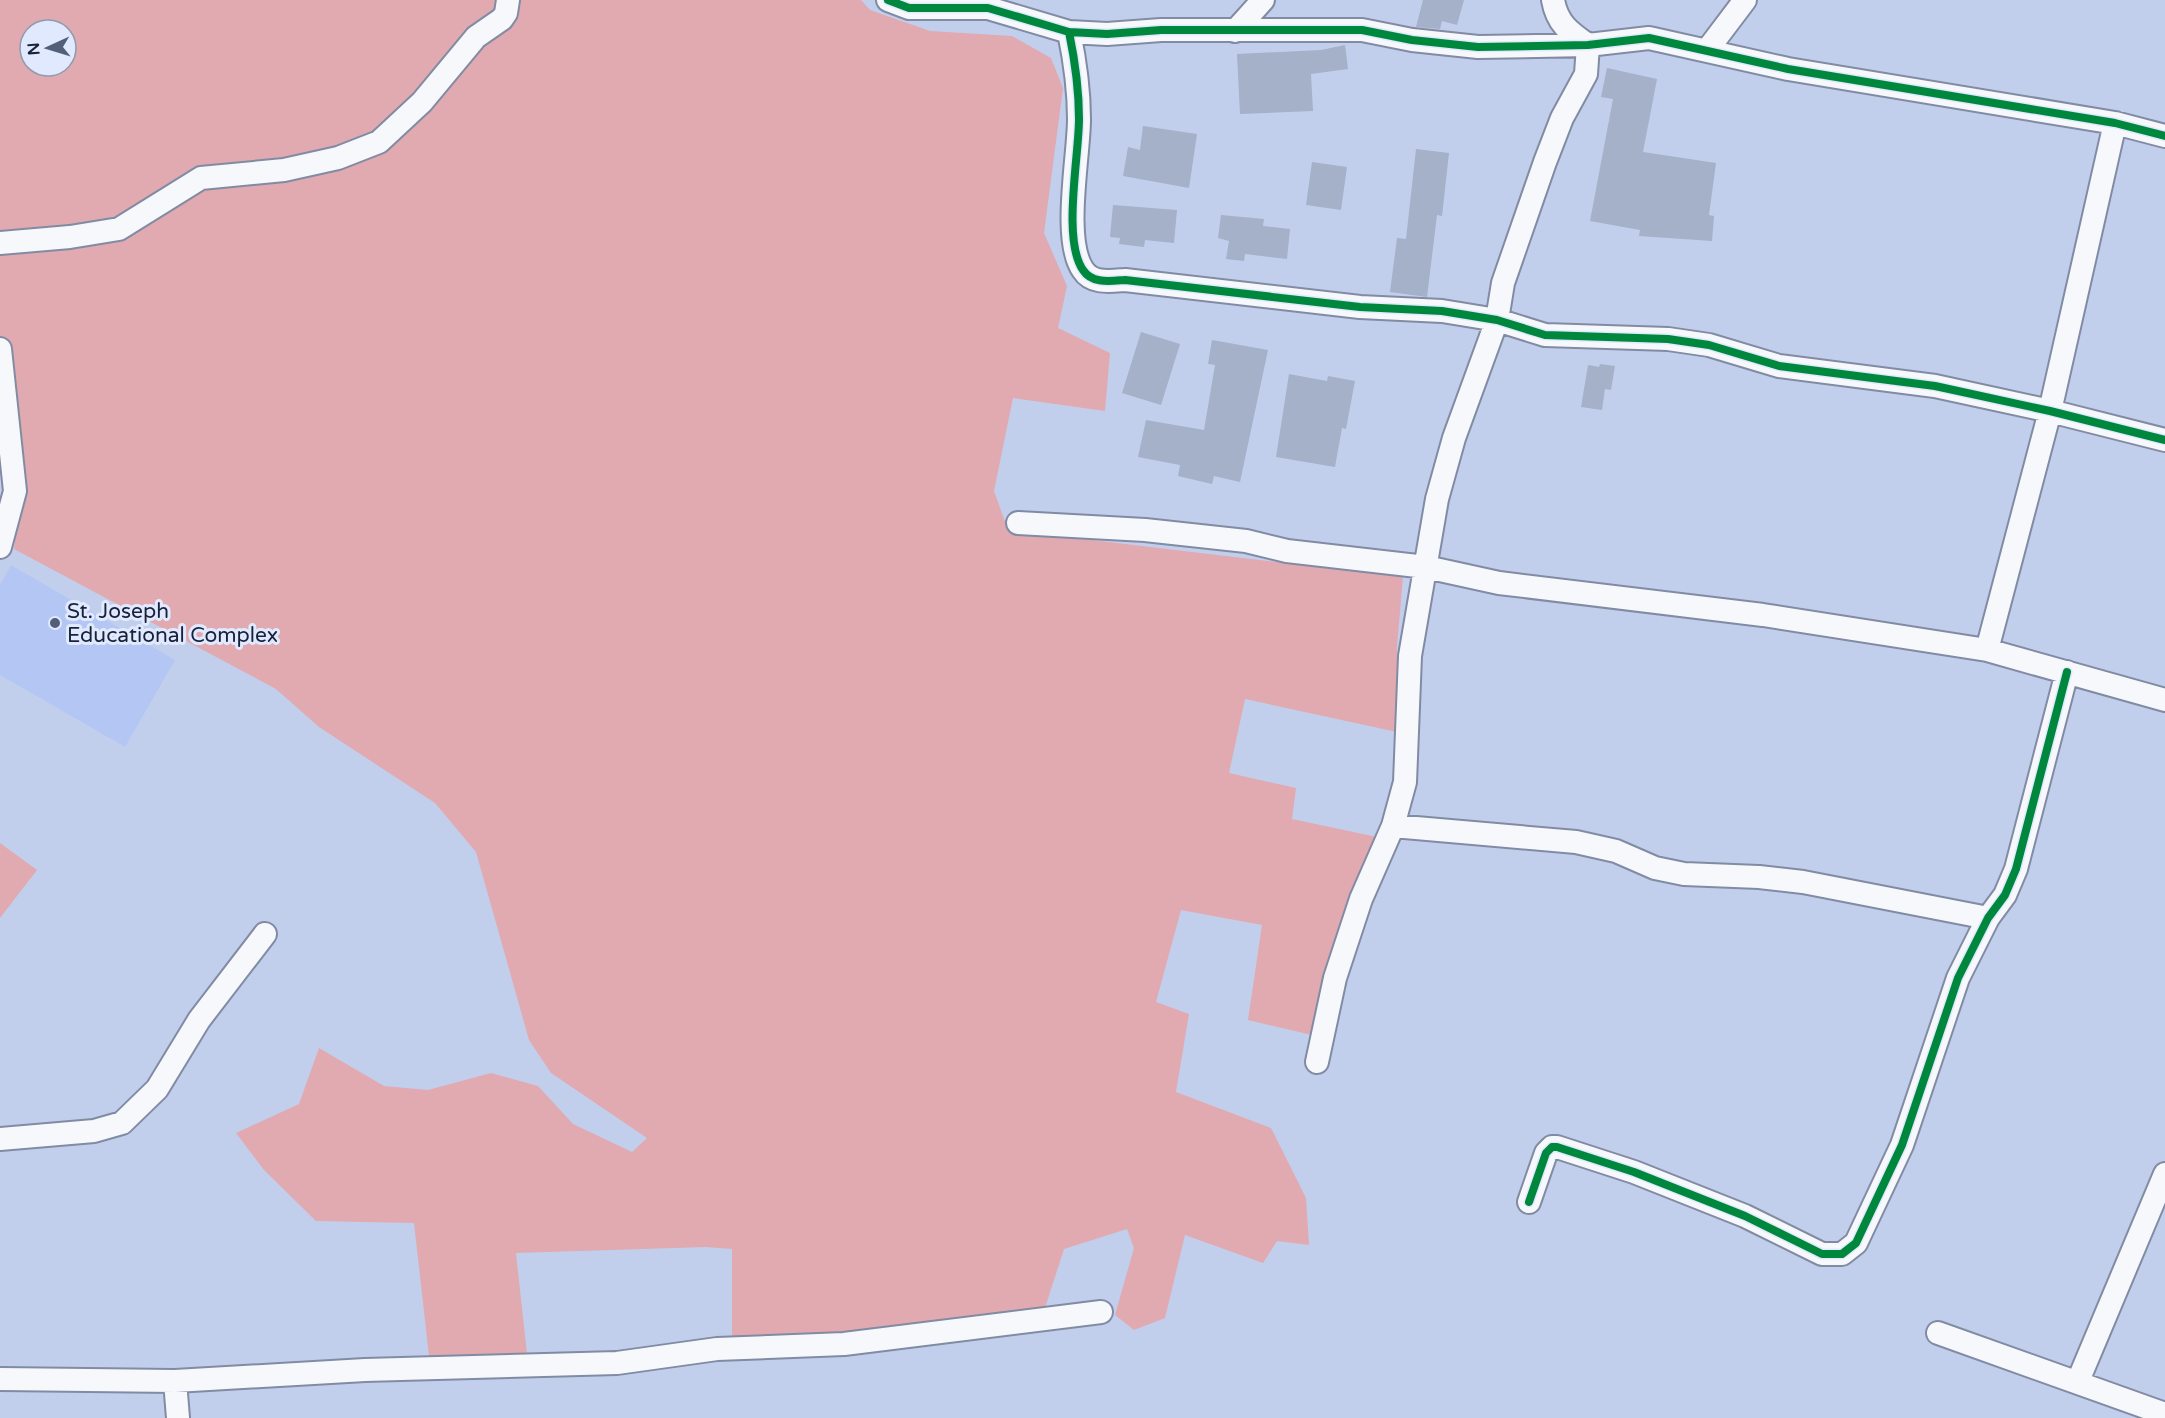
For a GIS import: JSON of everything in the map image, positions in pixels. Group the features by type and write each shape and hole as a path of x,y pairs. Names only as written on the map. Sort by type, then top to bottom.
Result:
{"street":[{"path":"0,243 70,237 119,229 201,178 284,170 338,158 380,142 422,102 476,37 502,19 506,13 507,0"},
{"path":"888,0 909,8 990,4 1070,32 1107,34 1161,30 1362,30 1412,40 1478,47 1588,45 1649,38 1708,49 1788,69 2115,123 2165,136"},
{"path":"1235,31 1265,0 1279,30"},
{"path":"1553,0 1556,16 1568,32 1588,45"},
{"path":"1708,49 1745,0"},
{"path":"1070,32 1076,68 1079,120 1073,207 1075,252 1083,270 1094,280 1125,280 1360,307 1442,311 1497,320 1545,335 1668,339 1709,345 1779,366 1935,387 2050,411 2165,440"},
{"path":"1317,1062 1335,978 1361,899 1393,826 1405,782 1410,656 1437,499 1454,438 1497,320 1503,283 1545,162 1562,118 1586,74 1588,45"},
{"path":"1988,650 2050,411 2115,123"},
{"path":"0,349 15,491 0,547"},
{"path":"1018,523 1215,537 1287,551 1426,567 1499,583 1763,615 1988,650 2165,700"},
{"path":"1529,1202 1546,1154 1552,1147 1557,1147 1634,1172 1745,1216 1822,1254 1842,1254 1856,1243 1902,1145 1958,978 1988,918 2005,895 2016,869 2067,672"},
{"path":"1393,826 1575,843 1616,851 1655,868 1684,874 1748,876 1803,882 1988,918"},
{"path":"0,1139 94,1131 122,1123 157,1089 199,1020 265,934"},
{"path":"2078,1381 2165,1174"},
{"path":"0,1379 175,1381 365,1370 617,1363 717,1349 844,1344 1101,1312"},
{"path":"1938,1333 2078,1381 2165,1414"},
{"path":"175,1381 178,1418"}],"shaded area":[{"path":"0,0 861,0 870,10 930,31 1012,36 1051,58 1063,88 1044,233 1067,286 1058,328 1110,353 1105,411 1013,398 994,491 1008,530 1403,577 1397,647 1397,732 1245,699 1229,773 1296,788 1292,819 1377,837 1312,1035 1248,1020 1262,925 1181,910 1156,1002 1189,1014 1176,1092 1271,1128 1306,1198 1309,1245 1277,1241 1263,1263 1185,1235 1165,1318 1134,1330 1115,1315 1134,1248 1127,1229 1064,1249 1045,1308 882,1332 732,1336 732,1249 706,1247 516,1253 527,1354 429,1356 414,1223 316,1221 264,1170 236,1133 299,1104 319,1048 384,1086 428,1090 491,1073 538,1086 573,1124 632,1152 647,1138 551,1073 529,1040 476,852 435,803 319,727 276,689 14,549 17,520 0,361"},
{"name":"St. Joseph Educational Complex","path":"11,565 175,660 125,747 0,675 0,585"},
{"path":"0,843 37,870 0,918"}],"building":[{"path":"1423,0 1464,0 1457,25 1442,21 1440,29 1416,27"},
{"path":"1345,45 1348,69 1311,74 1313,111 1240,114 1237,54 1321,50"},
{"path":"1607,68 1657,79 1643,152 1716,163 1709,215 1714,216 1712,241 1639,236 1640,230 1590,221 1613,99 1601,97"},
{"path":"1143,126 1197,134 1189,188 1123,176 1128,147 1140,150"},
{"path":"1416,149 1449,153 1442,216 1437,215 1427,297 1390,292 1397,238 1406,239"},
{"path":"1312,162 1347,167 1341,210 1306,205"},
{"path":"1113,205 1177,210 1174,243 1145,240 1144,247 1119,244 1120,238 1110,237"},
{"path":"1221,215 1264,219 1263,226 1290,229 1287,259 1245,254 1244,261 1226,259 1229,241 1218,238"},
{"path":"1141,332 1180,344 1161,405 1122,393"},
{"path":"1212,340 1268,350 1240,482 1214,476 1212,484 1178,476 1180,465 1138,457 1146,420 1204,430 1215,365 1208,364"},
{"path":"1600,364 1615,366 1611,390 1605,389 1602,410 1581,407 1588,365 1599,367"},
{"path":"1289,374 1327,381 1328,376 1355,381 1346,429 1342,428 1335,467 1276,457"}],"cycle path":[{"path":"888,0 909,8 988,8 1069,32 1107,34 1161,30 1362,30 1412,40 1478,47 1588,45 1649,38 1788,69 2115,123 2165,136"},
{"path":"1069,32 1079,108 1073,197 1074,239 1077,256 1083,270 1096,280 1125,280 1360,307 1442,311 1497,320 1545,335 1668,339 1709,345 1779,366 1935,386 2050,411 2165,440"},
{"path":"1529,1202 1546,1153 1552,1147 1557,1147 1634,1172 1745,1216 1822,1254 1842,1254 1856,1243 1902,1145 1958,978 1988,918 2005,895 2016,869 2067,672"}],"place":[{"name":"St. Joseph Educational Complex","path":"55,623"}]}
